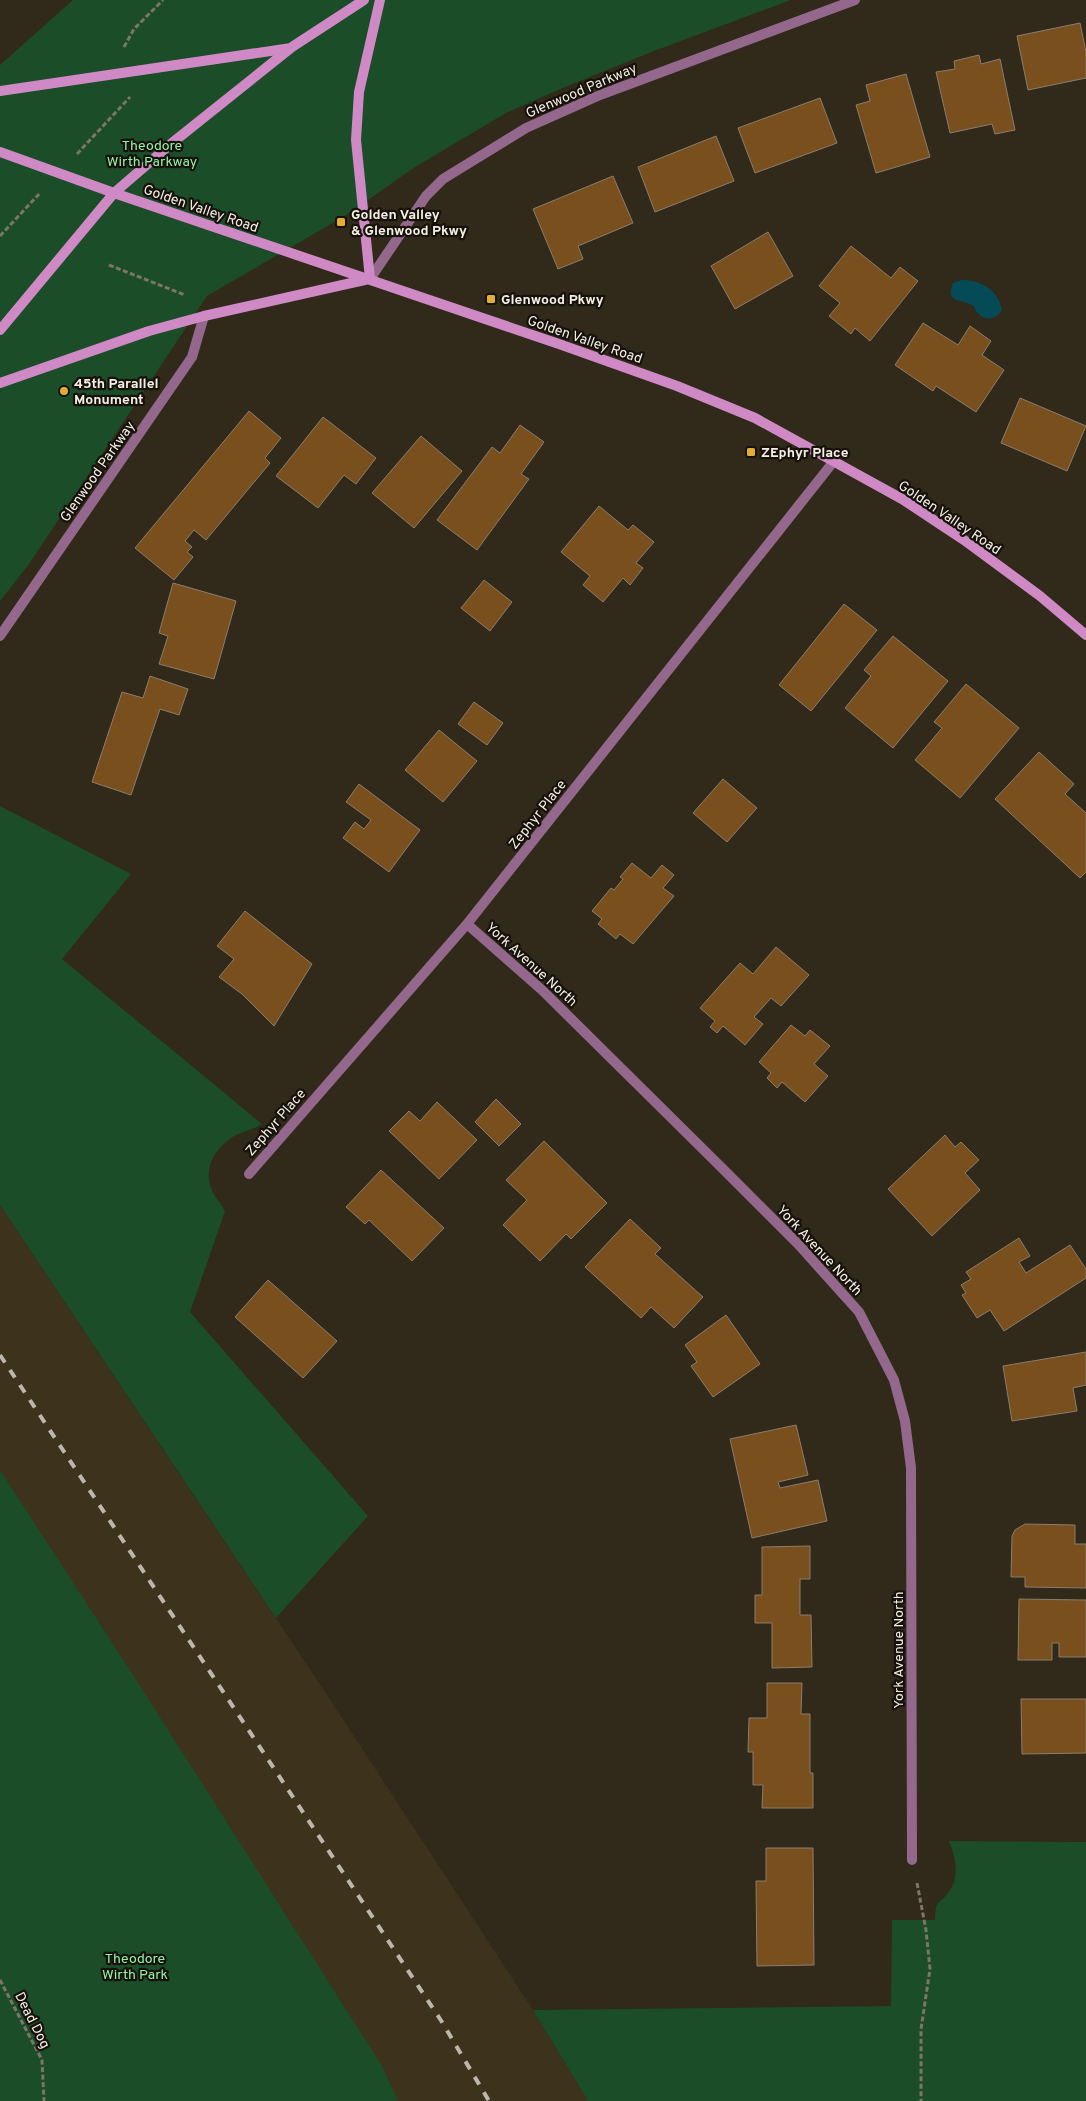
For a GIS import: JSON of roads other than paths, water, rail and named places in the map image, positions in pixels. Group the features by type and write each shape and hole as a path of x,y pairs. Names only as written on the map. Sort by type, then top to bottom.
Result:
{"street":[{"path":"0,330 114,193 172,143 292,47 364,0"},
{"path":"0,383 149,331 204,316 370,279 356,140 359,92 380,0"},
{"name":"Glenwood Parkway","path":"370,279 426,196 443,179 526,128 600,95 855,0"},
{"path":"0,91 292,47"},
{"name":"Golden Valley Road","path":"0,152 114,193 370,279 677,386 755,418 902,499 964,540 1040,596 1086,635"},
{"name":"Glenwood Parkway","path":"0,636 192,357 204,316"},
{"name":"Zephyr Place","path":"249,1174 467,924 834,461"},
{"name":"York Avenue North","path":"467,924 542,990 831,1279 858,1312 894,1380 905,1420 911,1468 912,1860"}],"water":[{"path":"968,280 987,287 997,296 1002,310 993,318 987,318 980,315 972,305 955,299 951,294 951,289 953,283"}],"railway":[{"path":"0,1355 442,2022 489,2101"}],"place":[{"name":"Golden Valley & Glenwood Pkwy","path":"341,222"},
{"name":"Glenwood Pkwy","path":"491,299"},
{"name":"45th Parallel Monument","path":"64,391"},
{"name":"ZEphyr Place","path":"751,452"}],"park label":[{"name":"Theodore Wirth Parkway","path":"152,154"},
{"name":"Theodore Wirth Park","path":"135,1966"}]}
